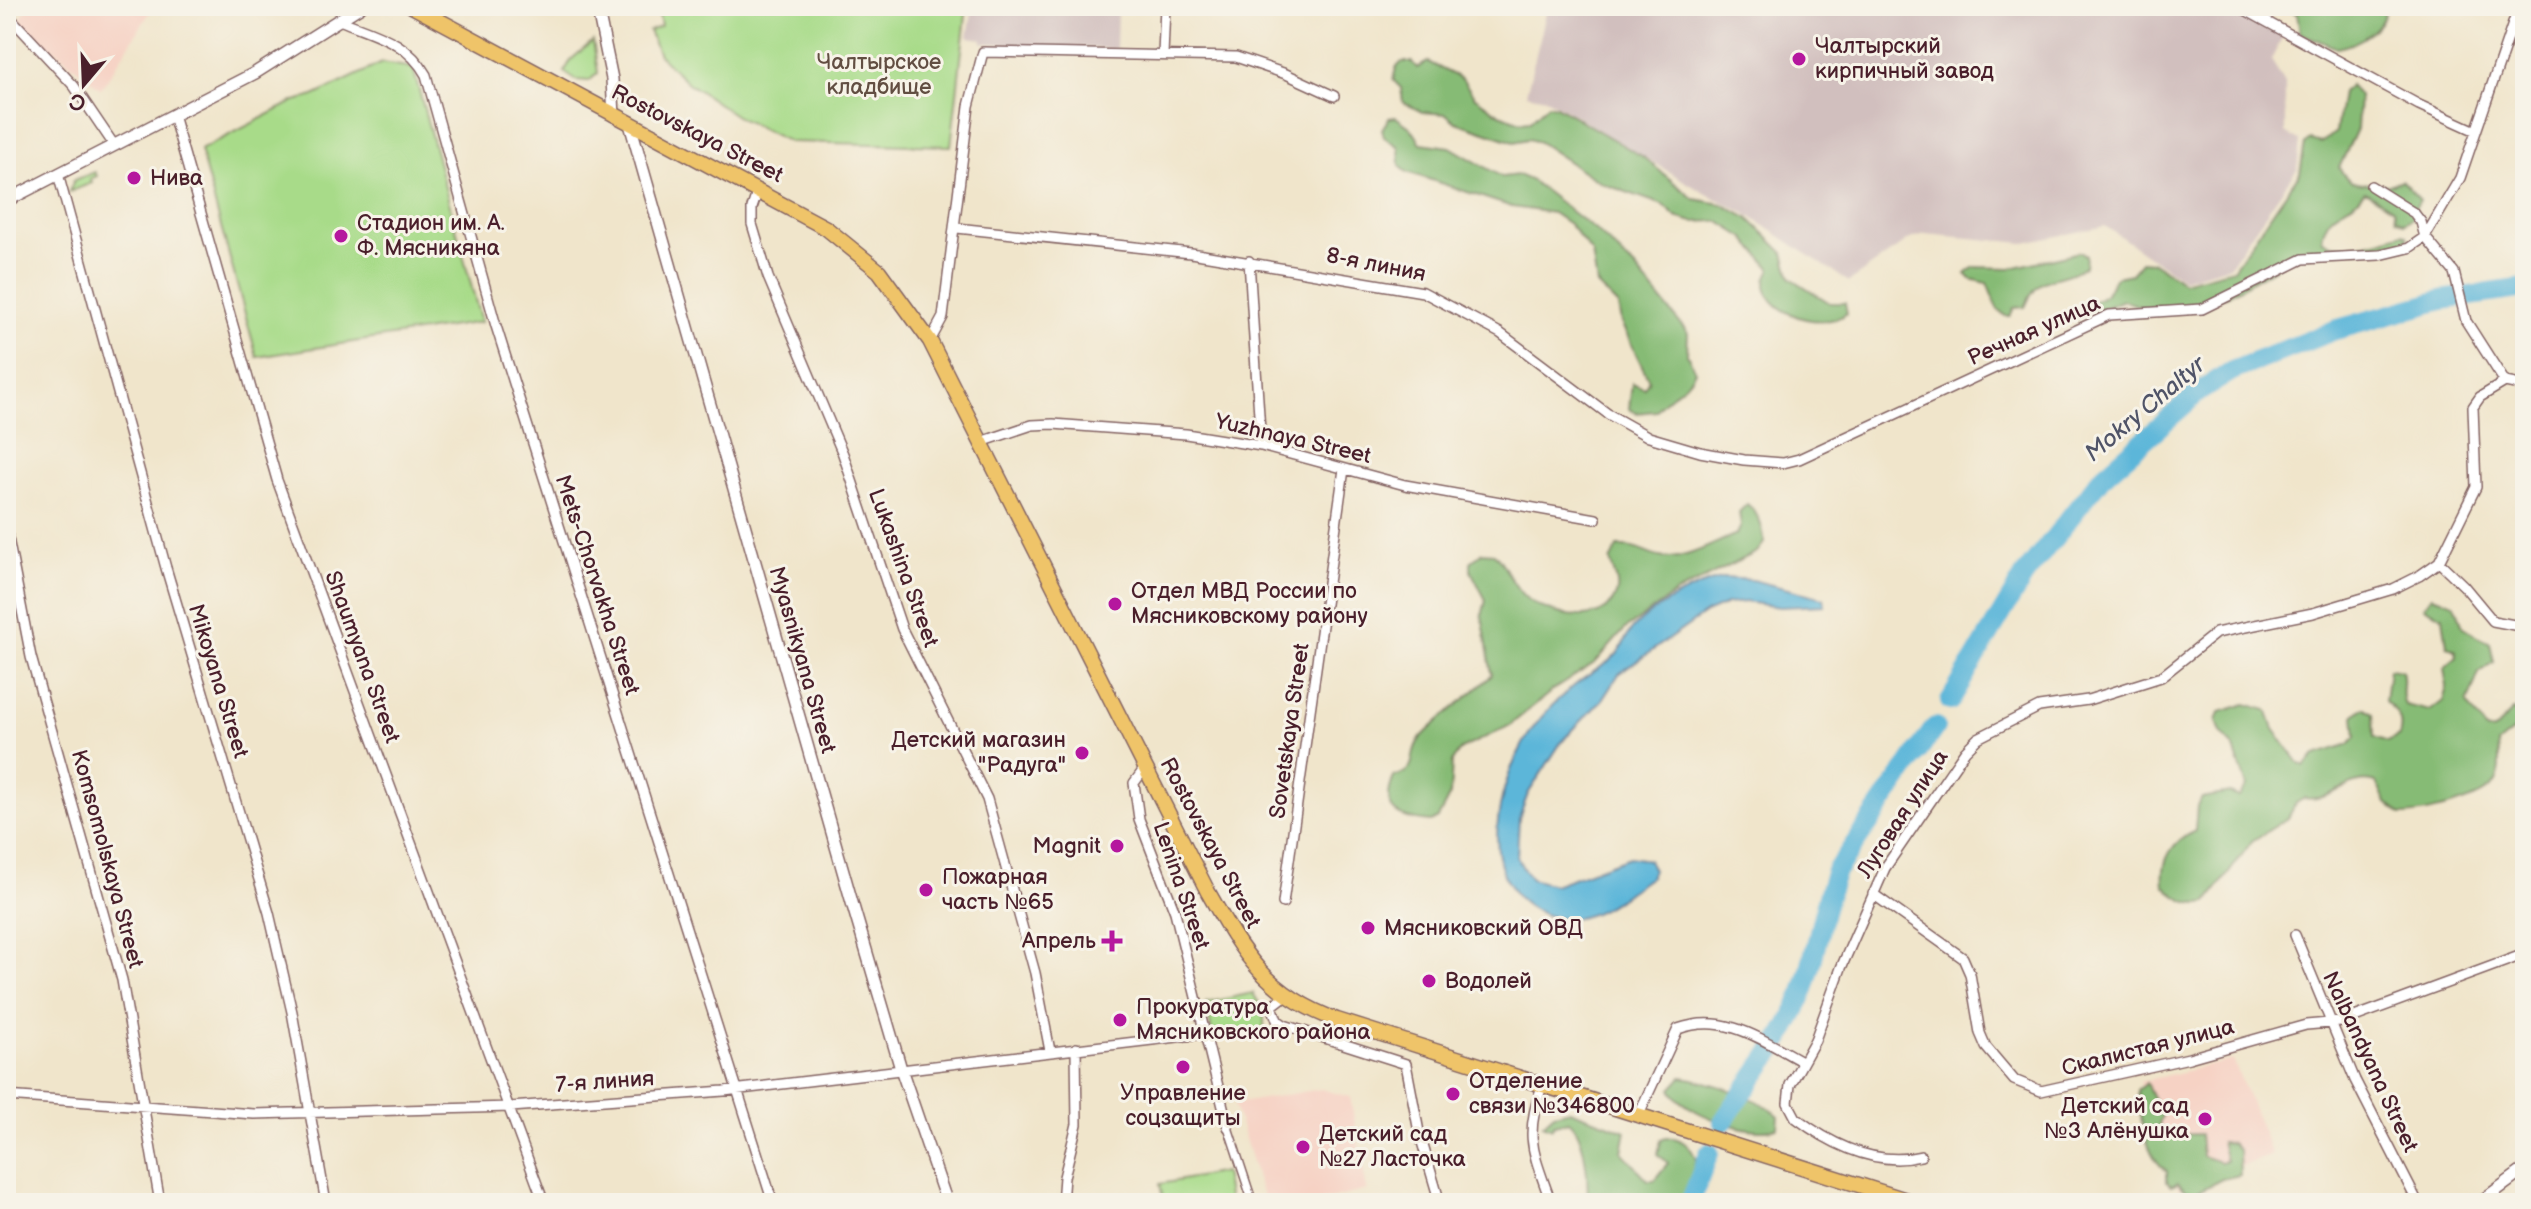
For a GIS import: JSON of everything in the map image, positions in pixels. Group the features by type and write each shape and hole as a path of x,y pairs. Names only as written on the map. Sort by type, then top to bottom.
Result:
{"main road":[{"name":"Rostovskaya Street","path":"412,6 826,228 863,256 895,289 930,341 1227,926 1254,966 1285,996 1337,1020 1916,1203"}],"street":[{"path":"6,201 173,115 342,21 361,6"},
{"path":"597,6 612,79 614,116"},
{"path":"1163,55 1165,6"},
{"path":"2238,6 2406,98 2476,131"},
{"path":"2425,237 2460,178 2519,6"},
{"path":"6,13 74,86 114,145"},
{"name":"Mets-Chorvakha Street","path":"342,21 398,43 411,52 426,75 496,326 773,1203"},
{"path":"930,341 943,317 957,228 969,106 983,52 1236,57 1286,74 1334,96"},
{"name":"Shaumyana Street","path":"173,115 277,480 544,1203"},
{"name":"Myasnikyana Street","path":"630,124 901,1069 947,1203"},
{"name":"Mikoyana Street","path":"58,174 166,568 269,913 326,1203"},
{"path":"2371,186 2414,213 2425,237 2450,266 2463,310 2478,343 2498,366 2505,382"},
{"name":"Lukashina Street","path":"758,190 752,208 752,224 768,277 843,454 902,629 987,799 1035,973 1050,1051"},
{"name":"8-я линия","path":"957,228 1249,261 1396,284 1432,295 1500,333 1631,428 1672,445 1744,460"},
{"name":"Речная улица","path":"1744,460 1783,463 1799,459 2109,315 2202,309 2303,259 2400,253 2425,237"},
{"path":"1249,261 1261,446"},
{"path":"2525,386 2505,382 2480,397 2473,407 2476,487 2439,562 2493,621 2525,627"},
{"name":"Yuzhnaya Street","path":"981,442 1032,425 1078,424 1186,434 1261,446 1450,495 1596,519"},
{"name":"Sovetskaya Street","path":"1283,903 1344,469"},
{"name":"Komsomolskaya Street","path":"6,528 31,657 111,932 133,1029 160,1203"},
{"name":"Луговая улица","path":"1921,1156 1890,1161 1876,1159 1811,1129 1790,1111 1788,1095 1801,1061 1815,1040 1873,894 1895,851 1954,766 1978,738 2039,707 2088,700 2161,677 2216,633 2300,617 2393,589 2439,562"},
{"name":"Lenina Street","path":"1145,768 1134,783 1139,819 1175,912 1203,1034 1228,1127 1253,1203"},
{"name":"Скалистая улица","path":"1873,894 1963,958 1986,1047 2004,1071 2032,1089 2048,1091 2189,1058 2306,1025 2329,1024 2525,954"},
{"name":"Nalbandyana Street","path":"2295,935 2329,1024 2418,1203"},
{"path":"1285,996 1272,1006 1277,1020 1284,1025 1406,1064 1419,1132 1440,1203"},
{"path":"1638,1116 1678,1029 1713,1022 1750,1034 1801,1061"},
{"name":"7-я линия","path":"6,1096 310,1115 511,1107 737,1089 1203,1034"},
{"path":"1062,1203 1064,1177 1077,1124 1076,1048"},
{"path":"1542,1086 1530,1119 1530,1137 1551,1203"},
{"path":"2479,1203 2525,1169"}],"shaded area":[{"path":"28,6 154,6 101,89 19,21"},
{"path":"973,6 1117,6 1116,49 982,43 982,39 968,37"},
{"path":"1548,6 2229,6 2283,36 2271,60 2285,83 2285,133 2300,141 2297,169 2229,266 2183,279 2105,226 2025,243 1925,234 1910,239 1849,282 1745,213 1701,191 1546,98 1526,94"},
{"name":"Детский сад №3 Алёнушка","path":"2233,1060 2272,1155 2179,1189 2139,1082"},
{"name":"Детский сад №27 Ласточка","path":"1321,1089 1350,1097 1367,1190 1313,1203 1265,1203 1234,1104"}],"green space":[{"name":"Чалтырское кладбище","path":"657,6 967,6 951,146 789,142 739,118 688,83 659,55 649,31 661,26"},
{"path":"2282,6 2386,6 2375,29 2353,43 2337,48 2300,33 2297,14"},
{"path":"593,41 598,73 589,81 576,80 564,72 572,59"},
{"path":"1402,62 1412,62 1417,68 1428,62 1462,79 1474,96 1500,114 1521,122 1530,121 1548,104 1556,106 1643,157 1694,199 1722,204 1748,218 1784,253 1791,278 1830,303 1845,303 1847,313 1821,321 1790,314 1777,305 1769,295 1766,283 1771,269 1745,238 1718,221 1693,222 1676,217 1663,205 1601,183 1539,142 1528,139 1514,142 1456,122 1446,114 1422,112 1403,102 1401,88 1393,80 1396,68"},
{"name":"Стадион им. А. Ф. Мясникяна","path":"382,63 413,68 481,322 257,357 200,150 295,101 314,96"},
{"path":"2350,85 2359,96 2357,129 2339,168 2356,183 2387,186 2401,180 2420,200 2412,213 2414,217 2404,223 2396,219 2394,209 2365,191 2332,217 2322,239 2350,245 2403,233 2409,242 2389,248 2324,251 2293,257 2228,295 2178,307 2143,308 2124,300 2074,320 2075,312 2105,295 2116,277 2131,274 2142,261 2153,262 2183,282 2233,269 2300,173 2305,144 2310,140 2321,143 2336,132 2342,92"},
{"path":"1396,117 1411,128 1421,143 1450,147 1502,177 1518,175 1532,181 1599,233 1635,268 1688,333 1687,354 1695,371 1691,378 1656,411 1636,413 1629,409 1632,383 1644,388 1649,380 1621,323 1618,306 1597,285 1592,253 1569,224 1553,213 1512,207 1407,172 1400,166 1399,147 1384,137 1382,129 1389,118"},
{"path":"95,172 97,176 90,179 92,183 69,192 74,180"},
{"path":"2079,252 2086,255 2085,266 2044,282 2037,287 2025,307 2014,308 2010,316 2005,316 1997,308 1987,283 1971,279 1966,274 1974,267 2011,268"},
{"path":"1747,504 1757,516 1763,532 1764,543 1757,552 1676,593 1625,629 1596,662 1553,690 1509,726 1461,749 1452,762 1450,795 1438,818 1431,822 1420,821 1395,812 1389,798 1394,777 1411,766 1420,739 1492,675 1482,616 1486,600 1471,571 1471,562 1482,552 1494,553 1521,593 1536,604 1562,614 1590,615 1602,611 1611,603 1617,591 1610,561 1618,547 1633,548 1665,558 1692,553 1737,534 1741,526 1739,512"},
{"path":"2432,596 2454,604 2463,627 2490,643 2494,662 2479,673 2467,703 2487,731 2494,730 2514,710 2525,716 2524,723 2498,744 2499,769 2496,782 2490,789 2467,801 2437,810 2401,815 2387,803 2376,783 2358,782 2296,803 2288,818 2252,841 2207,903 2189,902 2164,885 2166,860 2180,840 2195,831 2197,806 2202,798 2230,793 2239,797 2247,786 2233,746 2221,733 2217,721 2220,712 2246,704 2267,710 2274,729 2299,763 2305,766 2315,755 2350,744 2356,736 2354,716 2364,707 2373,714 2374,737 2388,742 2399,736 2401,725 2398,716 2385,701 2389,669 2402,671 2405,705 2430,711 2443,701 2447,687 2444,668 2457,657 2456,650 2447,646 2443,617 2424,607"},
{"path":"1253,993 1264,1012 1264,1030 1213,1038 1206,1003"},
{"path":"1682,1077 1719,1086 1759,1102 1779,1116 1778,1127 1753,1130 1703,1115 1689,1107 1671,1089"},
{"path":"2146,1083 2162,1116 2159,1124 2164,1135 2200,1134 2202,1156 2220,1162 2226,1160 2221,1142 2232,1143 2239,1151 2240,1175 2222,1179 2191,1195 2178,1183 2171,1186 2167,1182 2167,1171 2153,1156 2142,1124 2137,1090"},
{"path":"1570,1110 1626,1131 1622,1152 1648,1180 1654,1180 1668,1163 1658,1154 1661,1140 1678,1139 1687,1145 1696,1160 1684,1203 1587,1203 1585,1159 1575,1127 1569,1121 1554,1124 1552,1128 1543,1124 1554,1114"},
{"path":"1224,1172 1229,1203 1164,1203 1160,1184"}],"water":[{"path":"1724,578 1752,580 1824,598 1825,605 1780,607 1745,602 1727,604 1706,613 1619,674 1602,700 1562,741 1528,794 1519,818 1517,857 1531,879 1554,885 1629,857 1648,860 1653,870 1650,877 1591,914 1564,918 1535,910 1518,896 1506,879 1497,839 1503,796 1522,745 1552,706 1620,651 1638,623 1660,606"}],"waterway":[{"name":"Mokry Chaltyr","path":"1950,701 2024,576 2101,478 2200,391 2232,371 2335,330 2442,300 2525,288"},
{"name":"Mokry Chaltyr","path":"1723,1122 1772,1052 1797,1008 1836,871 1935,727"},
{"name":"Mokry Chaltyr","path":"1690,1203 1709,1153"}],"place":[{"name":"Чалтырский кирпичный завод","path":"1799,59"},
{"name":"Нива","path":"134,178"},
{"name":"Стадион им. А. Ф. Мясникяна","path":"341,236"},
{"name":"Отдел МВД России по Мясниковскому району","path":"1115,604"},
{"name":"Детский магазин \"Радуга\"","path":"1082,753"},
{"name":"Magnit","path":"1117,846"},
{"name":"Пожарная часть №65","path":"926,890"},
{"name":"Мясниковский ОВД","path":"1368,928"},
{"name":"Апрель","path":"1112,941"},
{"name":"Водолей","path":"1429,981"},
{"name":"Прокуратура Мясниковского района","path":"1120,1020"},
{"name":"Управление соцзащиты","path":"1183,1067"},
{"name":"Отделение связи №346800","path":"1453,1094"},
{"name":"Детский сад №3 Алёнушка","path":"2205,1119"},
{"name":"Детский сад №27 Ласточка","path":"1303,1147"}]}
